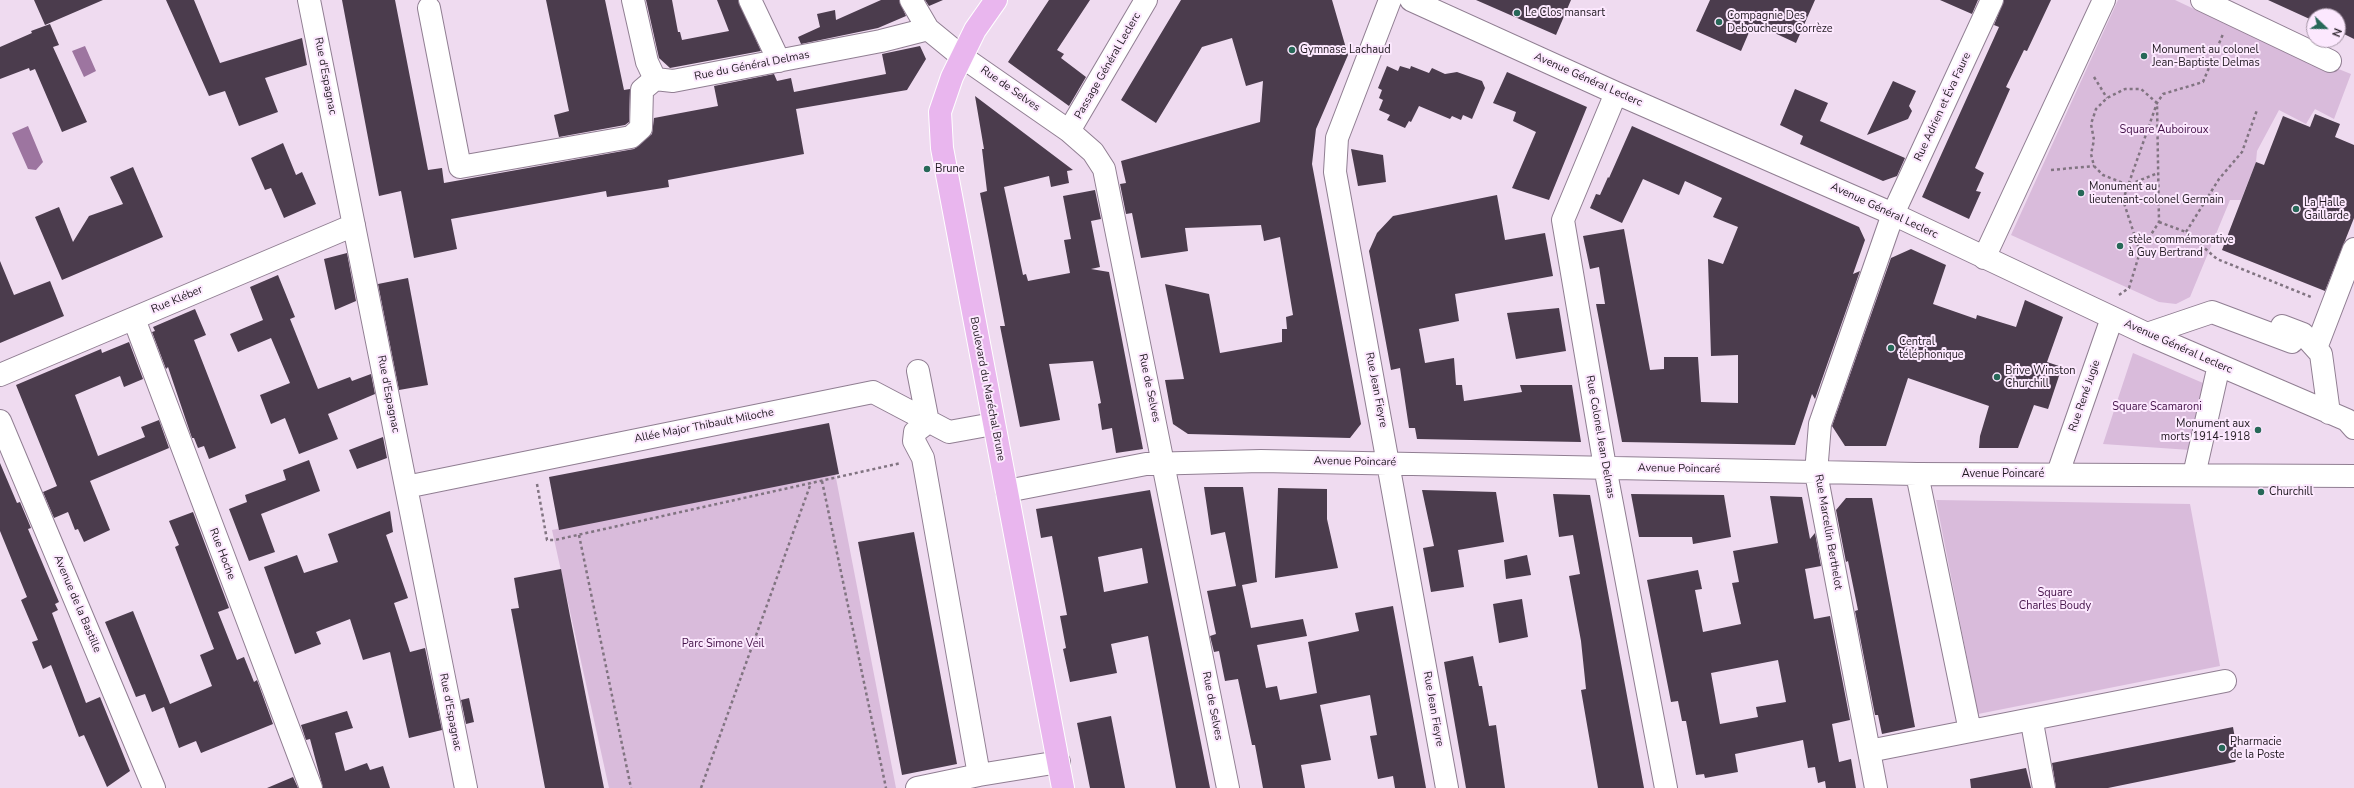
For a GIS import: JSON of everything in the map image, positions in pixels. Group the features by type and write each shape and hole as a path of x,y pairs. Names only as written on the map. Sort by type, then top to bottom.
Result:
{"main road":[{"name":"Boulevard du Maréchal Brune","path":"996,0 975,30 961,56 940,112 942,148 1063,788"}],"street":[{"name":"Rue d'Espagnac","path":"309,0 466,788"},
{"path":"429,8 460,167 631,137 641,128 642,90 655,78 647,62 633,0"},
{"path":"750,0 779,61"},
{"path":"911,0 928,29"},
{"name":"Passage Général Leclerc","path":"1069,131 1146,0"},
{"name":"Rue Jean Fieyre","path":"1390,0 1337,138 1335,172 1389,462 1447,788"},
{"name":"Avenue Général Leclerc","path":"1411,0 1616,93 1893,214 2147,334 2346,419"},
{"name":"Rue Adrien et Éva Faure","path":"1893,214 1992,0"},
{"path":"1984,258 2104,0"},
{"path":"2202,0 2330,61"},
{"name":"Rue du Général Delmas","path":"655,78 672,81 881,41 928,29"},
{"name":"Rue de Selves","path":"928,29 961,56 1069,131 1093,152 1104,169 1228,788"},
{"name":"Rue Colonel Jean Delmas","path":"1616,93 1563,220 1605,467 1666,788"},
{"name":"Rue Marcellin Berthelot","path":"1876,788 1816,473 1820,424 1893,214"},
{"name":"Rue Kléber","path":"0,375 354,225"},
{"path":"2316,348 2354,249"},
{"path":"2147,334 2212,312 2292,342"},
{"path":"2249,312 2303,334 2316,348 2321,354 2346,419"},
{"name":"Rue René Jugie","path":"2058,474 2105,315"},
{"name":"Rue Hoche","path":"134,319 311,788"},
{"path":"2194,475 2219,365"},
{"path":"918,371 928,422 915,432 914,441 923,458 979,775"},
{"name":"Allée Major Thibault Miloche","path":"406,487 873,392 949,432"},
{"name":"Avenue de la Bastille","path":"0,421 154,788"},
{"path":"923,458 934,445 949,432 993,424"},
{"name":"Avenue Poincaré","path":"1006,491 1146,464 1261,461 1389,462 1816,473 2354,476"},
{"path":"1917,474 1970,731"},
{"path":"1869,751 2225,681"},
{"path":"2033,728 2044,788"},
{"path":"917,788 979,775 1059,762"}],"path":[{"path":"2140,252 2123,200 2157,103 2163,94 2203,82 2212,66 2231,13"},
{"path":"2105,315 2129,288 2140,252 2159,222 2157,103 2141,89 2125,89 2107,98 2096,109 2091,124 2094,140 2091,154 2094,166 2103,175 2128,185 2158,174"},
{"path":"2186,232 2219,179 2242,152 2258,110"},
{"path":"2024,170 2094,166"},
{"path":"2159,222 2186,232 2218,259 2332,306"},
{"path":"533,461 547,540 555,540 923,458"},
{"path":"822,480 886,788"},
{"path":"701,788 811,483"},
{"path":"579,535 631,788"}],"green space":[{"name":"Square Auboiroux","path":"2118,0 2175,0 2226,24 2351,74 2334,119 2315,109 2306,124 2279,110 2257,151 2256,162 2241,200 2230,200 2190,297 2176,304 2159,302 2011,235"},
{"name":"Square Scamaroni","path":"2133,353 2203,383 2190,450 2103,444"},
{"name":"Parc Simone Veil","path":"835,473 896,788 609,788 552,530"},
{"name":"Square Charles Boudy","path":"1936,500 2190,504 2220,666 1978,714"}],"shaded area":[{"path":"85,46 96,71 84,77 72,51"},
{"path":"28,126 43,162 36,170 28,169 12,133"}],"building":[{"path":"34,0 103,0 45,25"},
{"path":"166,0 194,0 220,63 302,38 307,65 265,78 278,112 239,126 225,91 209,96"},
{"path":"342,0 395,0 428,170 442,168 444,183 634,149 652,134 654,118 718,106 714,86 774,74 777,81 791,78 794,92 886,74 882,54 920,46 926,59 907,90 796,109 804,154 668,180 669,187 607,197 606,191 451,219 457,249 414,258 401,191 379,196"},
{"path":"546,0 605,0 624,90 630,89 629,122 625,125 559,137 554,115 569,111"},
{"path":"646,0 672,0 678,32 680,32 682,40 729,31 717,0 738,0 761,51 670,68 659,58"},
{"path":"881,0 899,0 906,16 878,28 801,44 798,37 820,27 817,14 835,10 836,20"},
{"path":"925,0 943,0 929,6"},
{"path":"1049,0 1090,0 1057,50 1064,54 1061,58 1086,77 1069,106 1008,62"},
{"path":"1181,0 1332,0 1348,55 1316,129 1312,164 1361,424 1350,438 1188,434 1173,424 1165,380 1184,379 1165,284 1209,294 1220,353 1282,342 1282,329 1287,329 1286,317 1293,315 1280,237 1264,241 1261,225 1185,228 1188,251 1141,258 1132,213 1126,214 1120,184 1126,183 1121,161 1260,122 1263,81 1246,86 1232,38 1202,47 1156,123 1121,100"},
{"path":"1476,0 1571,0 1556,35"},
{"path":"1710,0 1815,0 1796,43 1753,23 1741,51 1696,31"},
{"path":"1940,0 1978,0 1972,14"},
{"path":"2004,0 2051,0 2027,51 2024,50 2006,87 2010,89 1975,168 1984,173 1976,191 1981,192 1969,219 1922,197 1999,27 1994,25"},
{"path":"2268,0 2354,0 2354,39 2346,35 2346,8 2306,8 2306,17"},
{"path":"50,24 59,45 53,47 87,122 62,132 35,69 30,71 29,68 0,79 0,47 32,33 31,31"},
{"path":"1387,66 1398,71 1400,66 1410,69 1411,66 1429,73 1432,68 1445,74 1457,72 1482,81 1485,88 1472,119 1463,115 1461,120 1452,116 1450,119 1419,106 1411,122 1409,121 1405,128 1387,120 1390,115 1379,110 1383,100 1379,98 1382,90 1378,88"},
{"path":"1507,72 1587,107 1549,200 1512,188 1536,132 1513,121 1516,112 1493,103"},
{"path":"1893,81 1916,91 1909,106 1912,111 1908,119 1867,135"},
{"path":"1795,89 1828,103 1820,121 1905,158 1897,176 1883,181 1800,144 1803,136 1780,125"},
{"path":"975,96 1073,170 1067,171 1069,183 1051,187 1049,176 1004,187 1023,275 1026,274 1028,281 1070,273 1064,240 1071,239 1063,196 1095,190 1101,219 1091,221 1100,267 1091,269 1109,272 1143,449 1116,453 1112,428 1102,430 1098,404 1101,403 1093,361 1049,364 1060,420 1020,427 1000,326 1005,326 980,193 987,191 982,149 984,149"},
{"name":"La Halle Gaillarde","path":"2315,114 2340,124 2335,137 2354,145 2354,218 2325,291 2222,250 2256,162 2264,165 2283,116 2310,127"},
{"path":"1632,126 1859,227 1865,240 1853,274 1860,271 1815,399 1812,394 1795,445 1622,442 1596,304 1605,304 1599,267 1590,269 1583,236 1624,229 1650,370 1664,369 1664,357 1698,357 1701,402 1738,403 1738,355 1711,356 1708,259 1723,264 1738,227 1713,217 1722,198 1685,181 1679,195 1643,179 1622,223 1590,208 1596,194 1600,195 1608,177 1609,178"},
{"path":"283,143 296,175 302,172 316,204 284,218 271,188 265,190 251,158"},
{"path":"1351,149 1383,155 1386,182 1358,186"},
{"path":"133,167 163,237 62,280 35,217 59,207 73,242 89,216 123,204 110,177"},
{"path":"1497,195 1505,240 1545,233 1553,276 1455,294 1459,321 1419,329 1425,363 1454,358 1456,385 1462,385 1464,401 1522,392 1520,385 1572,385 1581,442 1417,439 1415,428 1409,428 1400,368 1391,370 1369,251 1377,233 1393,216"},
{"path":"1911,249 1946,265 1933,304 1976,319 1977,315 2016,327 2025,300 2063,317 2047,362 2062,367 2048,409 2034,405 2018,448 1979,448 1980,436 1989,406 1908,378 1886,446 1845,446 1832,426 1891,258"},
{"path":"347,253 356,301 335,310 324,259"},
{"path":"0,261 14,295 50,281 64,316 0,343"},
{"path":"278,275 295,317 290,319 318,389 350,377 352,381 371,374 375,394 328,414 338,439 299,454 285,418 271,424 260,395 290,383 271,338 238,352 230,334 263,320 250,287"},
{"path":"408,278 428,385 399,390 378,284"},
{"path":"1559,308 1566,351 1516,359 1507,313"},
{"path":"195,309 206,335 194,340 236,448 209,459 204,446 198,448 194,438 192,438 168,367 166,369 152,332 155,331 153,327"},
{"path":"129,342 143,379 124,387 120,376 75,395 98,456 145,437 141,427 159,420 169,448 90,481 110,530 84,542 78,529 75,530 68,512 54,518 43,492 57,486 16,385 101,349 102,353"},
{"path":"829,423 839,474 559,530 549,477"},
{"path":"383,437 387,458 357,469 349,450"},
{"path":"309,460 320,491 261,514 275,552 249,561 229,509 247,502 245,495 286,480 283,470"},
{"path":"0,463 17,503 20,502 31,528 28,529 59,602 55,604 58,610 52,613 86,703 100,697 130,771 107,787 84,735 79,737 51,665 43,669 32,642 38,640 21,600 27,597 0,531"},
{"path":"1204,487 1243,487 1257,582 1242,585 1251,628 1303,619 1307,636 1257,645 1266,688 1277,686 1280,700 1317,693 1308,642 1359,631 1355,613 1393,606 1426,788 1395,788 1393,776 1378,779 1370,736 1377,735 1370,695 1320,705 1331,760 1301,765 1305,788 1263,788 1255,745 1252,745 1238,679 1225,681 1219,651 1214,652 1210,636 1216,634 1207,591 1236,586 1225,532 1211,535"},
{"path":"1278,488 1327,489 1327,519 1338,568 1275,578"},
{"path":"1150,490 1210,788 1176,788 1148,636 1111,644 1117,673 1070,682 1063,649 1066,648 1060,616 1067,615 1052,536 1041,538 1036,509","holes":["1142,548 1148,583 1104,592 1098,557"]},
{"path":"1422,490 1496,492 1504,542 1458,550 1464,587 1431,592 1423,548 1434,546"},
{"path":"1553,494 1590,495 1644,788 1598,788 1581,690 1586,689 1581,641 1569,576 1580,574 1573,535 1559,537"},
{"path":"1631,494 1724,495 1731,537 1693,544 1692,537 1639,537"},
{"path":"1770,496 1802,497 1810,539 1815,533 1821,566 1805,569 1814,619 1830,616 1850,720 1832,724 1839,762 1851,759 1856,788 1826,788 1825,781 1818,783 1815,767 1808,768 1803,740 1735,754 1738,772 1705,778 1704,774 1696,775 1686,721 1682,721 1678,701 1671,702 1647,580 1698,570 1702,589 1695,590 1703,632 1741,624 1732,583 1739,582 1733,551 1778,543","holes":["1778,660 1786,702 1756,707 1758,717 1720,724 1711,673"]},
{"path":"1846,498 1872,498 1915,727 1882,734 1878,715 1875,715 1855,611 1858,610 1848,561 1846,562 1836,510"},
{"path":"390,511 393,532 386,535 408,598 394,603 410,652 425,648 442,730 409,738 390,652 363,660 350,619 316,632 321,644 295,654 264,567 297,555 304,573 338,562 328,534"},
{"path":"193,512 229,608 218,612 237,660 244,657 254,682 257,680 273,724 201,753 196,741 179,748 164,707 152,712 145,694 136,697 105,622 133,611 170,704 212,686 200,655 214,649 175,547 179,545 169,521"},
{"path":"914,532 957,764 902,775 858,542"},
{"path":"1527,555 1531,575 1506,579 1504,560"},
{"path":"561,569 604,788 545,788 511,609 519,608 514,578"},
{"path":"1522,599 1528,637 1499,643 1493,604"},
{"path":"1473,656 1479,686 1482,686 1489,726 1496,725 1505,788 1466,788 1444,662"},
{"path":"469,698 474,722 466,724 461,700"},
{"path":"347,711 353,728 335,733 345,771 367,763 370,770 383,766 390,788 323,788 310,739 306,740 301,725"},
{"path":"1111,716 1125,788 1090,788 1077,723"},
{"path":"2233,727 2238,756 2235,762 2108,788 2056,788 2052,763"},
{"path":"2026,768 2031,788 1971,788 1970,779"},
{"path":"293,777 298,788 267,788"}],"place":[{"name":"Le Clos mansart","path":"1517,13"},
{"name":"Compagnie Des Deboucheurs Corrèze","path":"1719,22"},
{"name":"Gymnase Lachaud","path":"1292,50"},
{"name":"Monument au colonel Jean-Baptiste Delmas","path":"2144,56"},
{"name":"Brune","path":"927,169"},
{"name":"Monument au lieutenant-colonel Germain","path":"2081,193"},
{"name":"La Halle Gaillarde","path":"2296,209"},
{"name":"stèle commémorative à Guy Bertrand","path":"2120,246"},
{"name":"Central téléphonique","path":"1891,348"},
{"name":"Brive Winston Churchill","path":"1997,377"},
{"name":"Monument aux morts 1914-1918","path":"2258,430"},
{"name":"Churchill","path":"2261,492"},
{"name":"Pharmacie de la Poste","path":"2222,748"}]}
